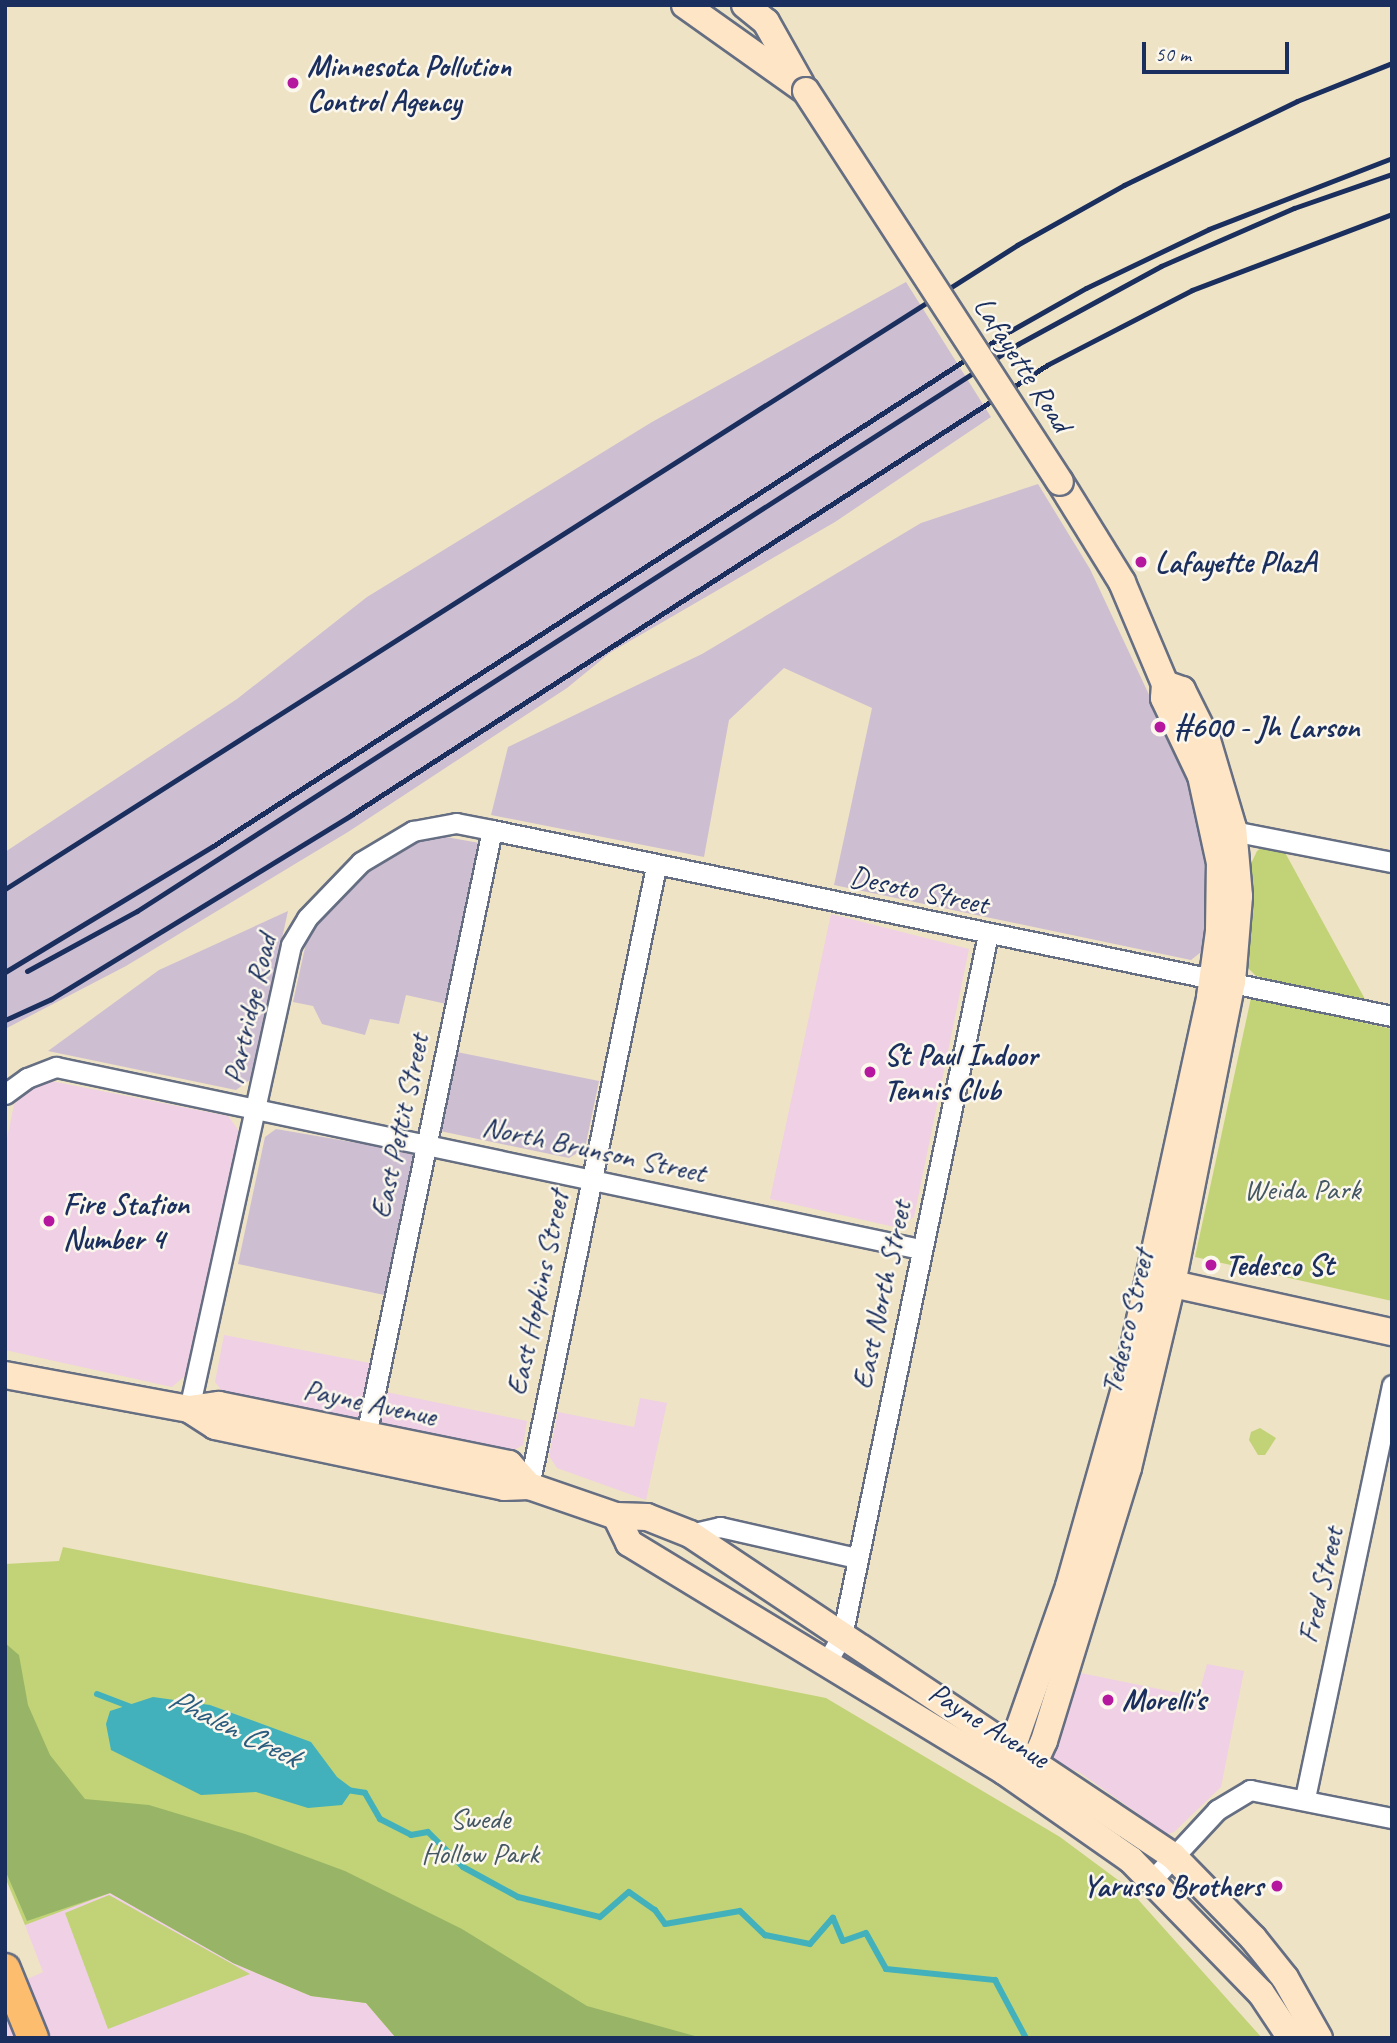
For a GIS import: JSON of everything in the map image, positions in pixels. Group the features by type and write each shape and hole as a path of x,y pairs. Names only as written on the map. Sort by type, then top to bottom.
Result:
{"main road":[{"path":"5,1969 33,2038"}],"street":[{"name":"Lafayette Road","path":"685,5 806,91"},
{"name":"Lafayette Road","path":"756,11 1122,582 1165,684 1164,698 1224,829 1229,863"},
{"name":"Desoto Street","path":"434,824 492,830 1392,1016"},
{"name":"Partridge Road","path":"189,1409 290,945 298,929 361,862 382,846 434,824"},
{"path":"1224,829 1392,862"},
{"name":"East Pettit Street","path":"366,1435 492,830"},
{"name":"Tedesco Street","path":"1020,1766 1094,1500 1161,1281 1222,981 1238,929 1229,863"},
{"name":"East Hopkins Street","path":"529,1486 656,866"},
{"name":"East North Street","path":"825,1665 842,1636 920,1249 988,934"},
{"name":"North Brunson Street","path":"5,1094 27,1078 56,1068 920,1249"},
{"path":"1161,1281 1392,1332"},
{"name":"Payne Avenue","path":"5,1375 189,1409 219,1405 509,1464 529,1486"},
{"name":"Fred Street","path":"1305,1798 1392,1385"},
{"name":"Payne Avenue","path":"189,1409 215,1426 504,1487 529,1486 616,1516 647,1517 690,1534 842,1636 1020,1766 1152,1880 1261,1993 1290,2038"},
{"name":"Payne Avenue","path":"616,1516 629,1543 825,1665 1020,1766 1172,1856 1261,1948 1285,1978 1319,2038"},
{"path":"690,1534 720,1527 857,1558"},
{"path":"1152,1880 1217,1810 1239,1794 1250,1790 1305,1798 1392,1818"}],"shaded area":[{"path":"906,282 991,417 835,522 611,652 567,688 348,832 126,966 5,1029 5,852 237,699 367,597 652,422"},
{"path":"1038,484 1090,569 1189,780 1209,888 1206,948 1191,960 834,885 872,708 784,668 729,720 704,857 491,815 508,747 702,654 921,523"},
{"path":"424,833 485,844 451,1005 406,995 399,1024 370,1019 365,1035 322,1024 313,1006 293,1002 310,925 379,857"},
{"path":"288,911 251,1079 236,1090 48,1051 159,970"},
{"name":"St Paul Indoor Tennis Club","path":"831,914 969,949 914,1217 899,1228 770,1199"},
{"path":"452,1051 599,1081 585,1148 569,1158 440,1131 436,1119"},
{"path":"51,1081 228,1116 239,1131 187,1374 172,1387 5,1350 5,1148 14,1105 31,1087"},
{"path":"276,1129 410,1152 418,1160 389,1296 238,1264 265,1137"},
{"path":"224,1335 375,1364 363,1424 225,1395 215,1382"},
{"path":"381,1391 527,1421 523,1445 507,1454 380,1426 375,1417"},
{"path":"640,1398 667,1403 646,1500 557,1468 549,1456 558,1412 634,1427"},
{"path":"1207,1664 1244,1671 1221,1787 1174,1832 1162,1836 1143,1817 1079,1772 1056,1763 1051,1753 1071,1671 1198,1697"},
{"path":"110,1892 233,1963 311,1996 366,2003 396,2038 5,2038 5,1989 43,1972 25,1925"}],"green space":[{"path":"1266,845 1282,847 1366,1001 1256,976 1245,965 1249,868 1257,851"},
{"name":"Weida Park","path":"1251,998 1392,1029 1392,1301 1195,1257"},
{"path":"1260,1428 1276,1438 1265,1455 1258,1455 1249,1440 1251,1432"},
{"name":"Swede Hollow Park","path":"63,1547 826,1698 1060,1837 1126,1886 1262,2038 396,2038 366,2003 311,1996 233,1963 110,1893 25,1925 5,1877 5,1564 59,1561"},
{"path":"5,1643 19,1655 28,1705 50,1755 85,1799 149,1805 245,1834 345,1871 462,1929 587,2006 702,2038 396,2038 366,2003 311,1996 233,1963 110,1893 27,1921 5,1870"},
{"path":"109,1895 250,1974 108,2029 65,1913"}],"water":[{"path":"153,1697 210,1705 311,1742 337,1777 353,1789 342,1805 308,1808 256,1792 201,1795 111,1750 106,1724 110,1711"}],"waterway":[{"name":"Phalen Creek","path":"97,1694 136,1709"},
{"name":"Phalen Creek","path":"347,1790 365,1793 380,1819 411,1835 428,1832 463,1867 518,1897 600,1917 629,1892 655,1910 665,1924 740,1911 765,1935 810,1944 833,1918 843,1941 866,1933 886,1969 995,1980 1026,2038"}],"railway":[{"path":"5,889 1017,245 1124,185 1297,101 1392,63"},
{"path":"5,972 213,846 1010,331 1086,288 1209,229 1392,158"},
{"path":"27,971 137,911 1018,344 1161,266 1294,208 1392,174"},
{"path":"5,1020 51,999 351,815 1047,365 1192,290 1392,214"}],"place":[{"name":"Minnesota Pollution Control Agency","path":"293,83"},
{"name":"Lafayette PlazA","path":"1141,562"},
{"name":"#600 - Jh Larson","path":"1160,727"},
{"name":"St Paul Indoor Tennis Club","path":"870,1072"},
{"name":"Fire Station Number 4","path":"49,1221"},
{"name":"Tedesco St","path":"1211,1265"},
{"name":"Morelli's","path":"1108,1700"},
{"name":"Yarusso Brothers","path":"1277,1886"}]}
